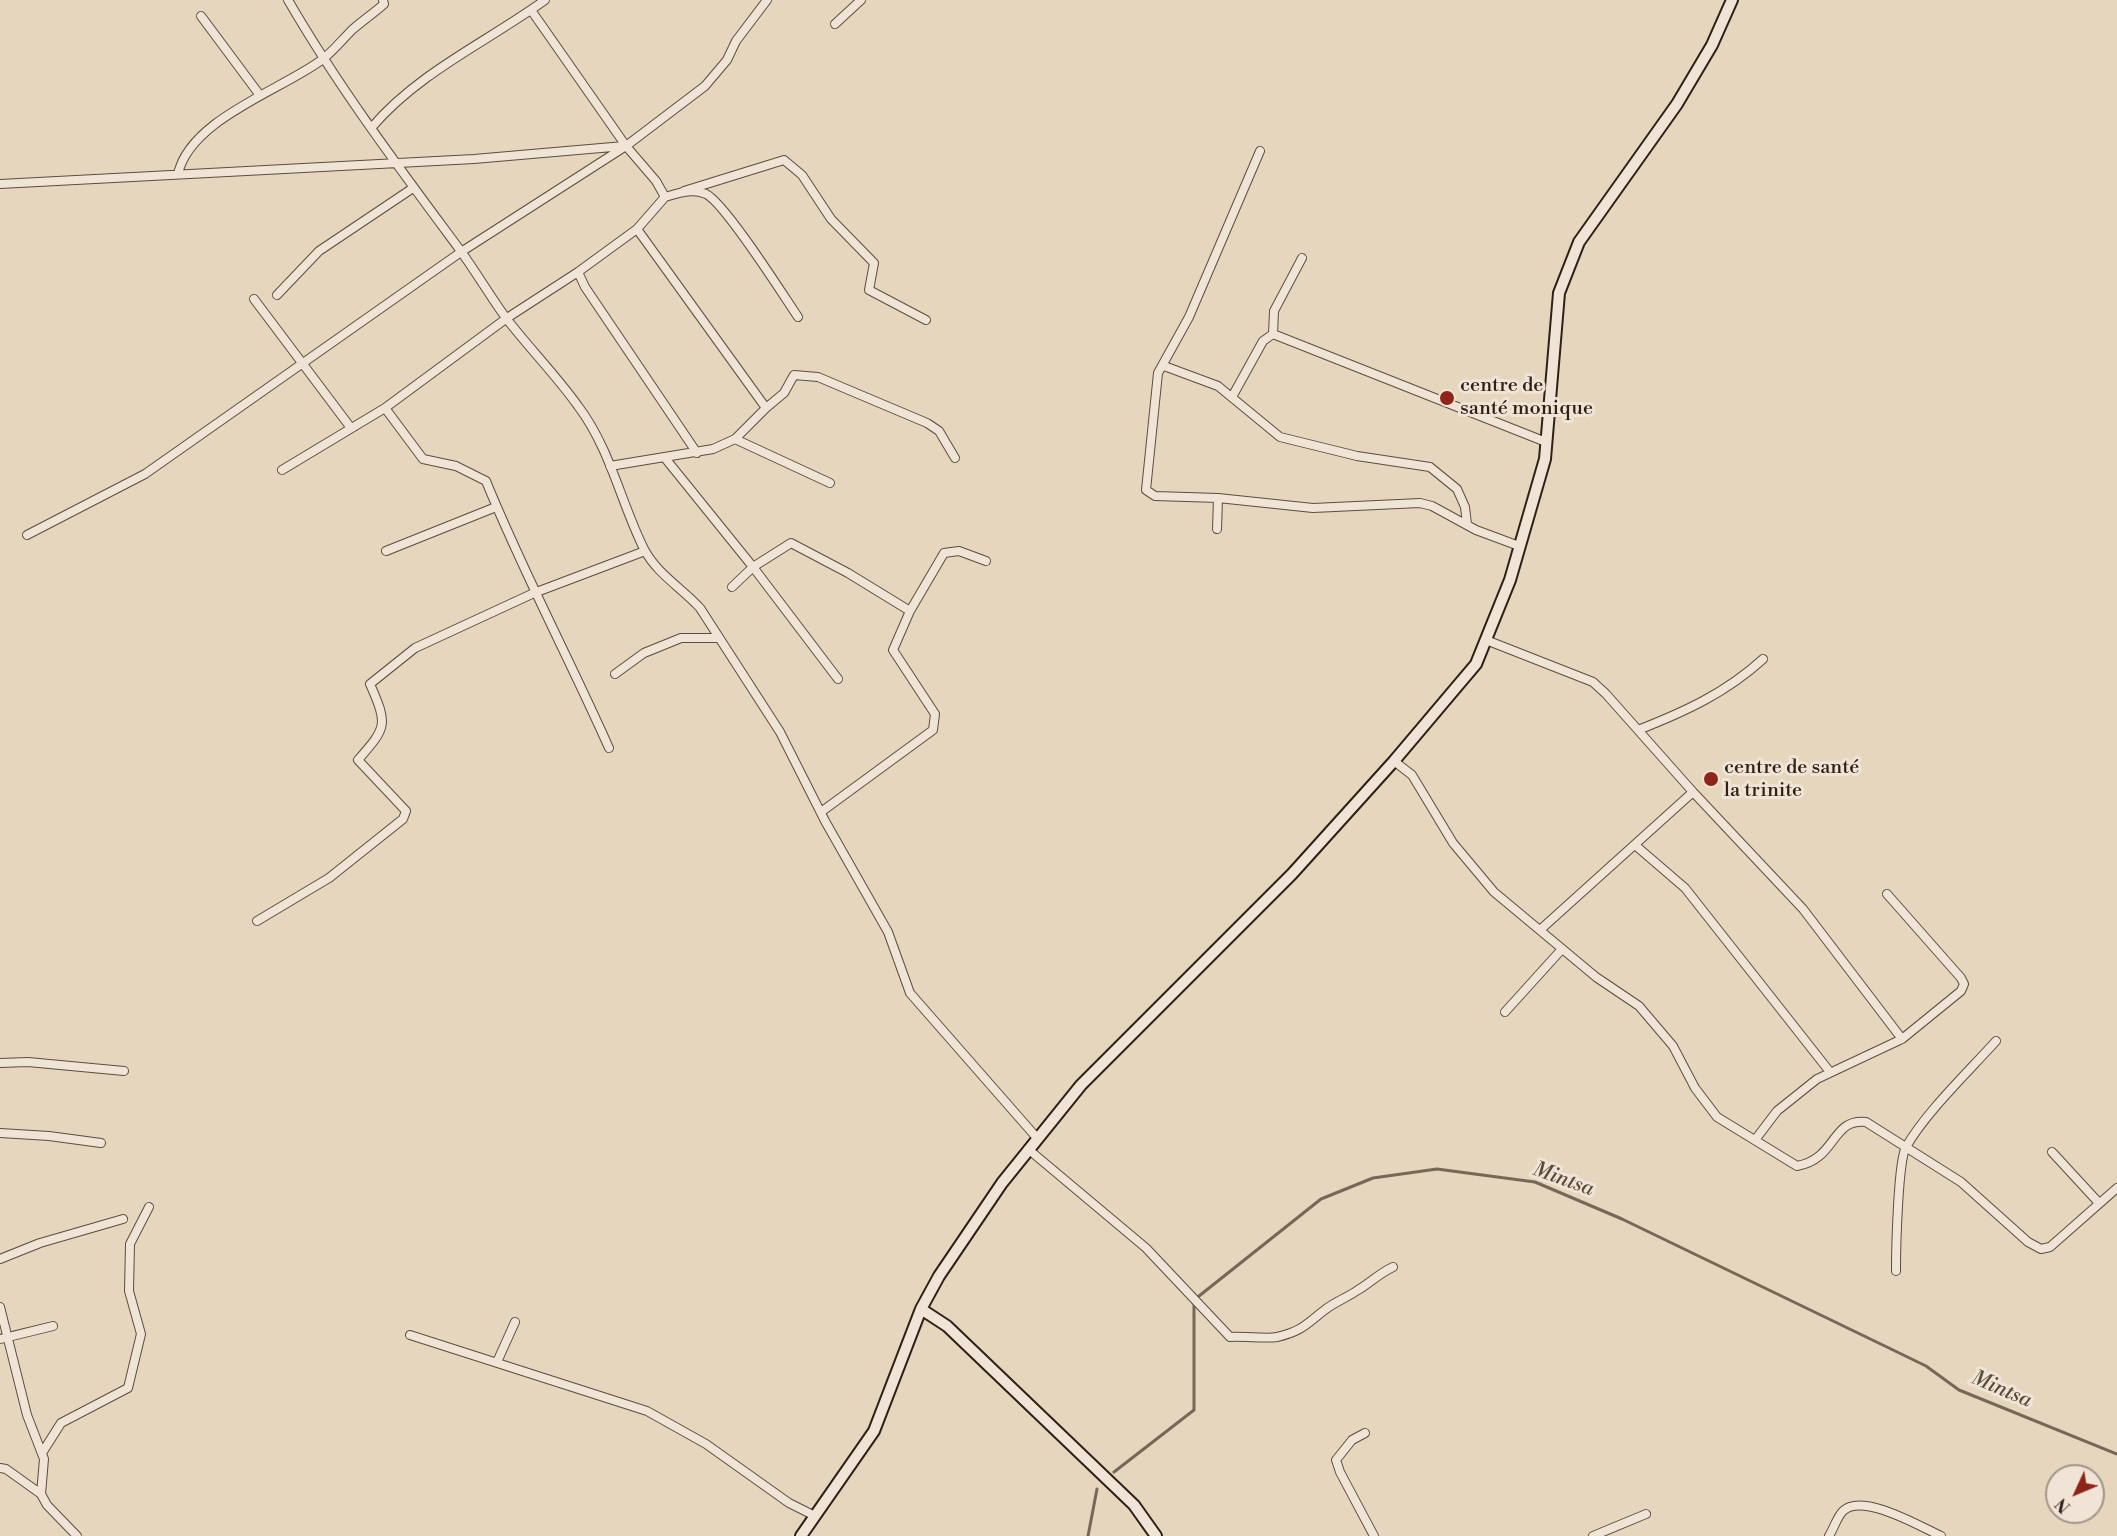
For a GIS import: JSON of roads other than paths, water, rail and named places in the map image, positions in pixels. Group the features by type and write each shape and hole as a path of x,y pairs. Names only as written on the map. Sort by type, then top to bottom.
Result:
{"main road":[{"path":"801,1536 874,1431 921,1309 945,1265 1028,1149 1081,1085 1292,874 1394,761 1476,664 1510,580 1545,459 1559,293 1579,242 1677,104 1713,45 1732,0"},
{"path":"921,1309 947,1326 1134,1505 1156,1536"}],"street":[{"path":"288,0 323,59 413,188 462,252 507,318 580,408 610,466 620,496 645,551 670,583 687,593 700,608 780,732 821,812 888,932 910,993 1038,1138"},
{"path":"178,174 184,156 196,140 259,94 323,59 354,28 384,4 383,0"},
{"path":"372,127 387,109 453,58 545,0"},
{"path":"27,535 145,474 462,252 626,146 705,86 727,60 736,41 767,0"},
{"path":"835,24 861,0"},
{"path":"531,10 626,146 656,181 665,197"},
{"path":"201,16 259,94"},
{"path":"0,184 395,162 626,146"},
{"path":"1260,151 1189,317 1164,366 1158,373 1146,490 1155,496 1218,498 1313,508 1420,503 1432,506 1476,530 1519,546"},
{"path":"282,470 385,408 507,318 578,272 638,229 665,197 784,160 802,175 831,219 874,263 869,290 926,320"},
{"path":"277,294 319,251 413,188"},
{"path":"684,191 708,195 723,211 798,317"},
{"path":"638,229 766,408"},
{"path":"1232,398 1263,341 1273,333 1274,311 1302,258"},
{"path":"578,272 585,287 641,373 698,453"},
{"path":"254,299 351,428"},
{"path":"1273,333 1546,442"},
{"path":"1164,366 1218,386 1280,437 1357,456 1430,467 1457,489 1465,507 1467,524"},
{"path":"610,466 698,453 735,439 784,393 794,375 818,377 927,423 939,431 955,458"},
{"path":"385,408 423,459 456,466 486,481 534,593 578,677 609,748"},
{"path":"735,439 830,483"},
{"path":"665,458 753,567 838,680"},
{"path":"1217,529 1218,498"},
{"path":"386,551 496,507"},
{"path":"732,587 753,567 791,543 848,573 910,611"},
{"path":"257,921 329,878 403,819 406,811 358,760 381,733 382,712 370,684 416,648 534,593 645,551"},
{"path":"821,812 933,730 935,714 893,650 910,611 944,553 959,551 986,561"},
{"path":"615,675 644,653 681,638 719,638"},
{"path":"1486,640 1593,682 1803,909 1902,1039"},
{"path":"1638,730 1693,709 1744,677 1763,659"},
{"path":"1394,761 1412,775 1453,843 1494,892 1562,949 1639,1006 1673,1046 1695,1088 1716,1117 1797,1166 1812,1164 1822,1157 1842,1128 1855,1121 1866,1122 1961,1182 2028,1242 2041,1249 2050,1247 2117,1188"},
{"path":"1540,930 1693,792"},
{"path":"1635,845 1685,888 1830,1072"},
{"path":"1755,1140 1777,1111 1817,1079 1902,1039 1960,991 1964,984 1887,894"},
{"path":"1504,1012 1562,949"},
{"path":"1896,1270 1905,1148 1946,1095 1996,1041"},
{"path":"0,1063 28,1062 124,1071"},
{"path":"0,1133 101,1143"},
{"path":"1028,1149 1146,1248 1230,1337 1255,1335 1275,1337 1297,1330 1311,1323 1326,1309 1365,1286 1375,1276 1393,1267"},
{"path":"2052,1152 2099,1203"},
{"path":"42,1453 61,1424 128,1388 141,1334 129,1291 130,1244 149,1208"},
{"path":"0,1259 40,1243 123,1219"},
{"path":"0,1307 3,1338 27,1415 44,1459 41,1494"},
{"path":"497,1362 515,1322"},
{"path":"3,1338 53,1326"},
{"path":"410,1335 647,1411 706,1444 789,1503 815,1516"},
{"path":"1365,1434 1352,1440 1336,1460 1374,1536"},
{"path":"0,1468 6,1469 41,1494 71,1534"},
{"path":"1830,1536 1843,1511 1852,1505 1870,1505 1941,1536"},
{"path":"1593,1536 1646,1514"}],"waterway":[{"name":"Mintsa","path":"1114,1472 1194,1410 1194,1300 1321,1199 1373,1178 1437,1169 1535,1182 1622,1219 1926,1366 1959,1390 2117,1454"},
{"name":"Mintsa","path":"1088,1536 1097,1489"}],"place":[{"name":"centre de santé monique","path":"1447,398"},
{"name":"centre de santé la trinite","path":"1711,779"}]}
